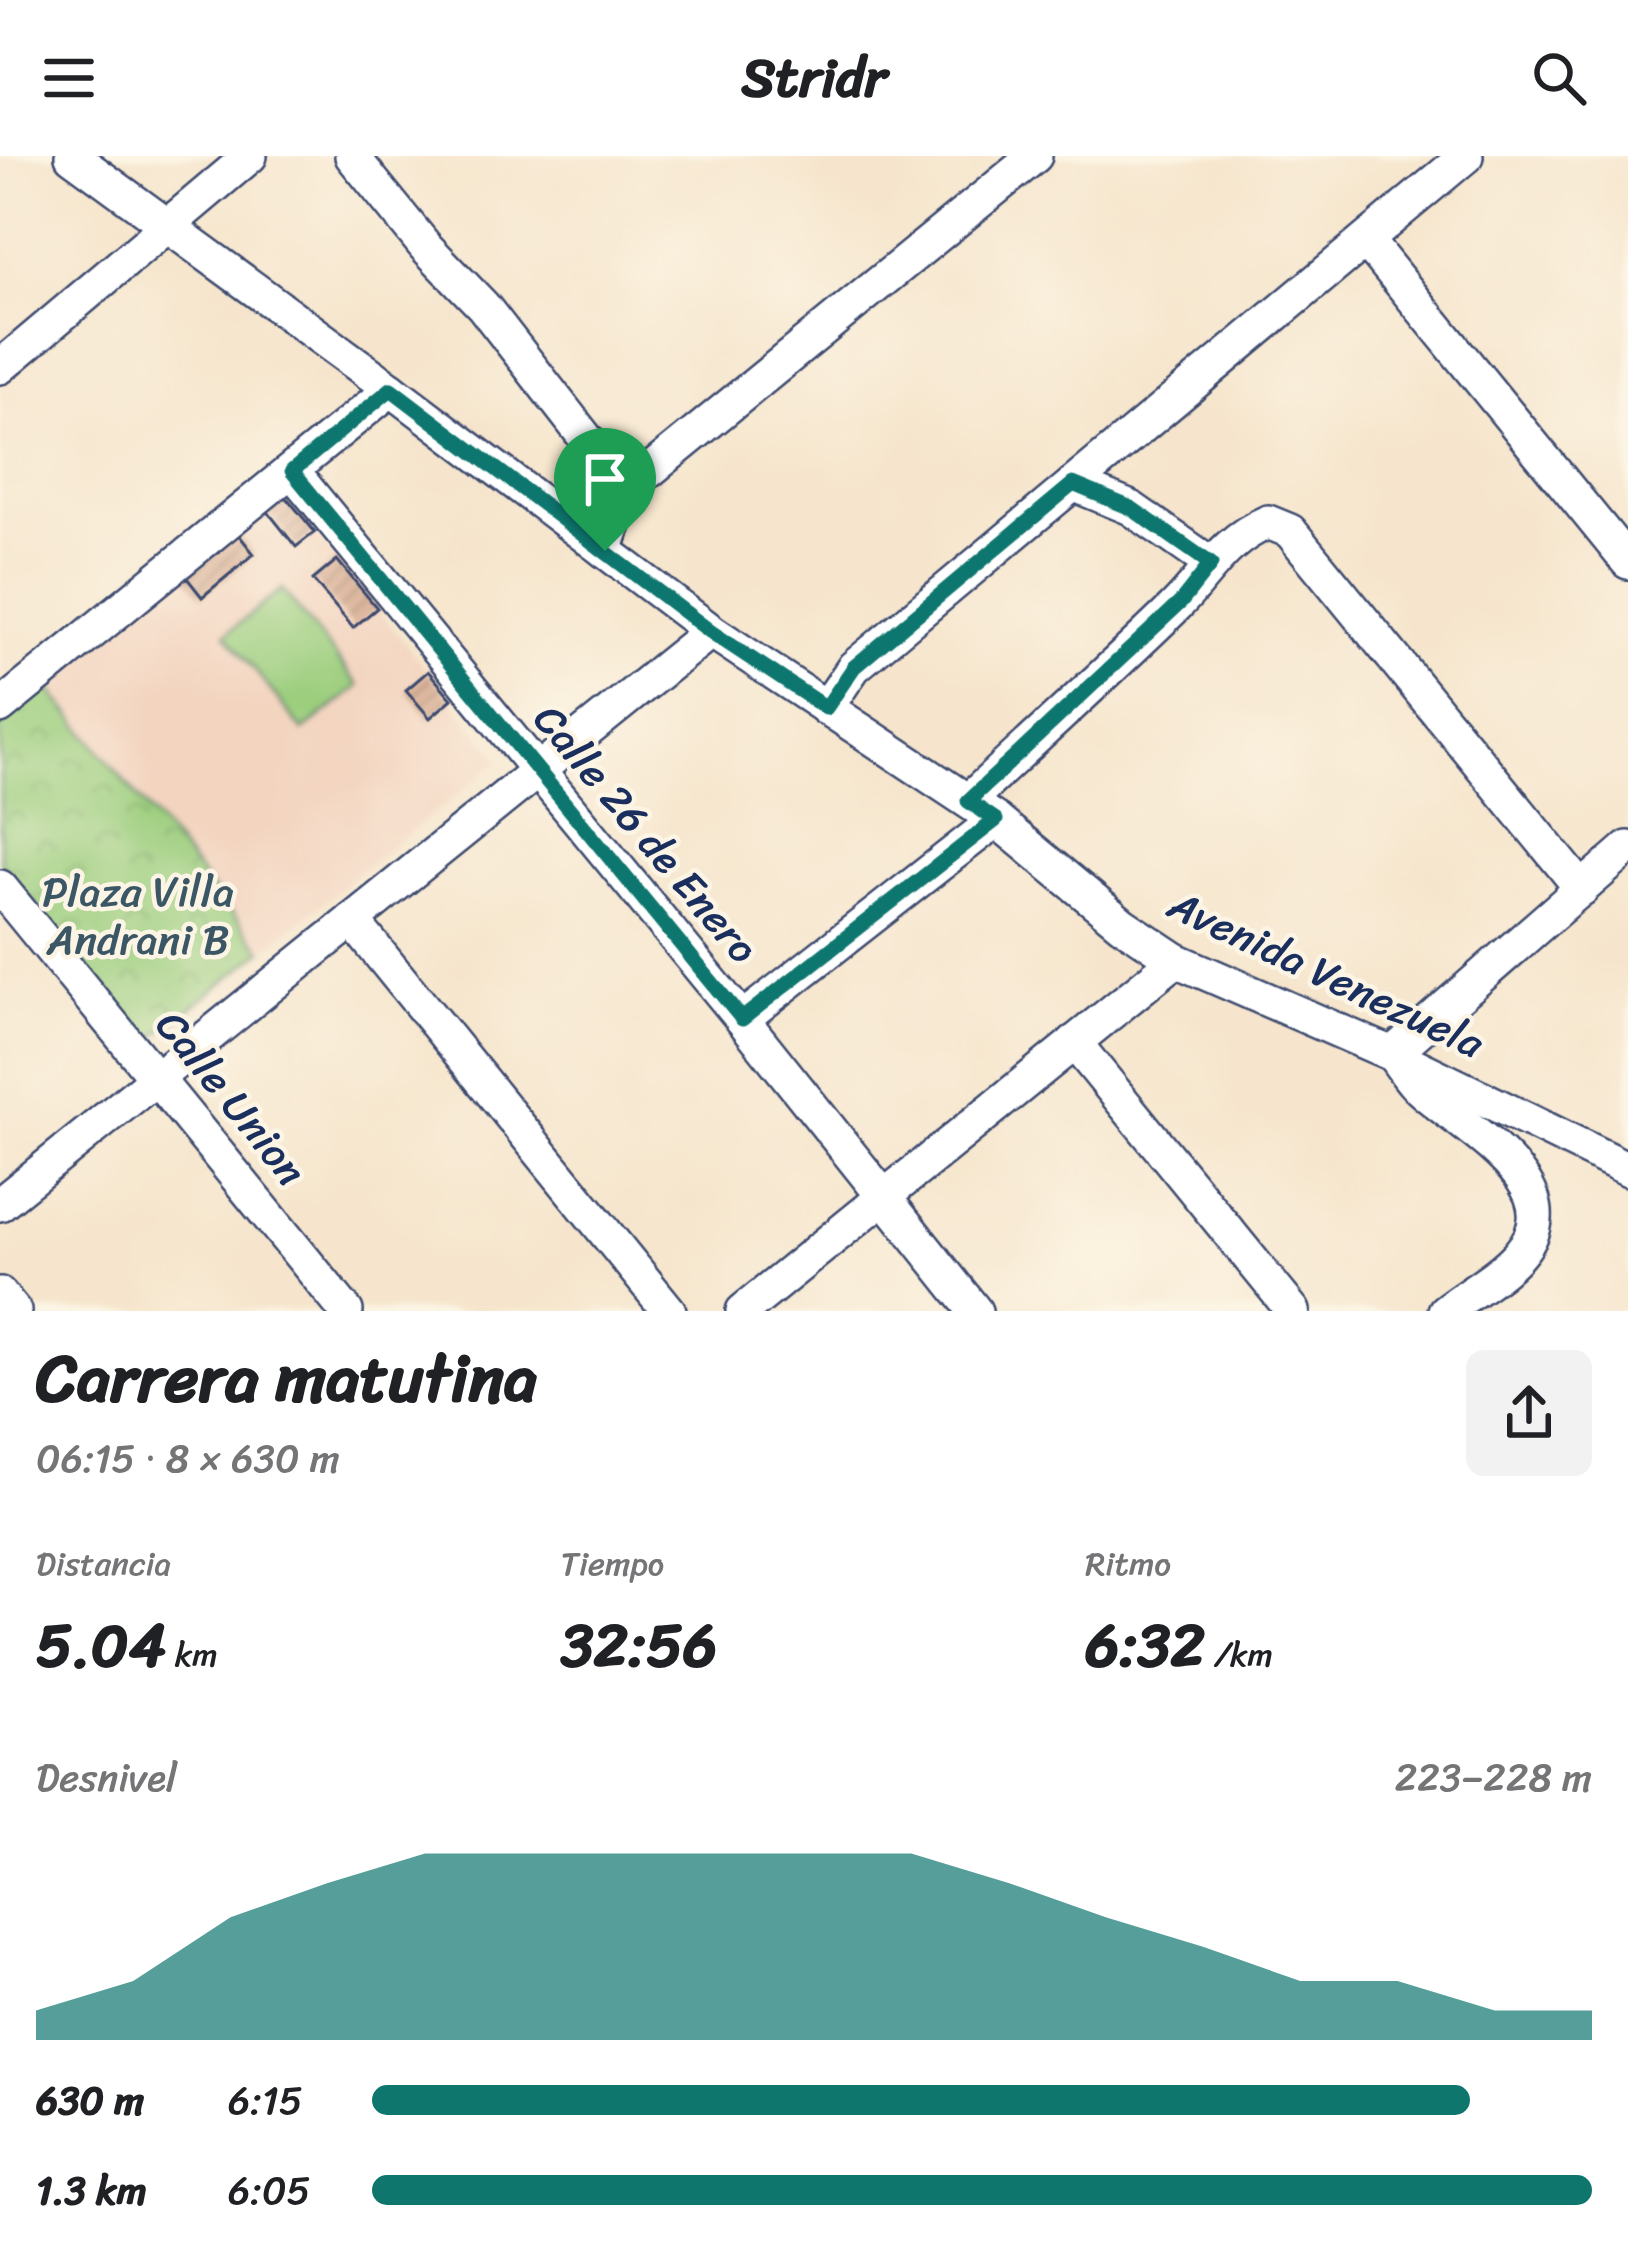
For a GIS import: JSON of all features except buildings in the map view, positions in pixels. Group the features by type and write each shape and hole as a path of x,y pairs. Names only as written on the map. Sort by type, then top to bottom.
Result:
{"street":[{"name":"Avenida Venezuela","path":"72,156 391,389 711,632 982,810 1122,924 1176,960 1392,1054 1628,1168"},
{"path":"0,367 250,156"},
{"path":"352,156 425,246 483,306 626,490"},
{"path":"605,551 626,490 997,167 1035,156"},
{"path":"826,708 854,667 1466,156"},
{"path":"1366,240 1624,549"},
{"path":"0,706 391,389"},
{"name":"Calle 26 de Enero","path":"292,471 975,1311"},
{"path":"1073,484 1131,508 1211,564"},
{"path":"742,1019 982,810 1211,564 1247,531 1268,522 1290,531 1582,889"},
{"path":"0,1204 711,632"},
{"path":"1445,1311 1520,1253 1533,1228 1533,1202 1509,1159 1416,1085 1392,1054 1628,848"},
{"name":"Calle Union","path":"0,887 346,1311"},
{"path":"352,920 669,1311"},
{"path":"743,1311 1176,960"},
{"path":"1074,1042 1293,1311"},
{"path":"0,1294 14,1311"}],"shaded area":[{"path":"282,492 500,760 263,951 45,683"}],"green space":[{"path":"282,589 359,686 303,731 226,634"},
{"name":"Plaza Villa Andrani B","path":"45,683 263,951 146,1044 0,861 0,721"}],"route":[{"path":"391,389 605,551 711,632 826,708 854,667 1073,484 1131,508 1211,564 1181,602 968,801 996,820 742,1019 292,471 391,389"}]}
